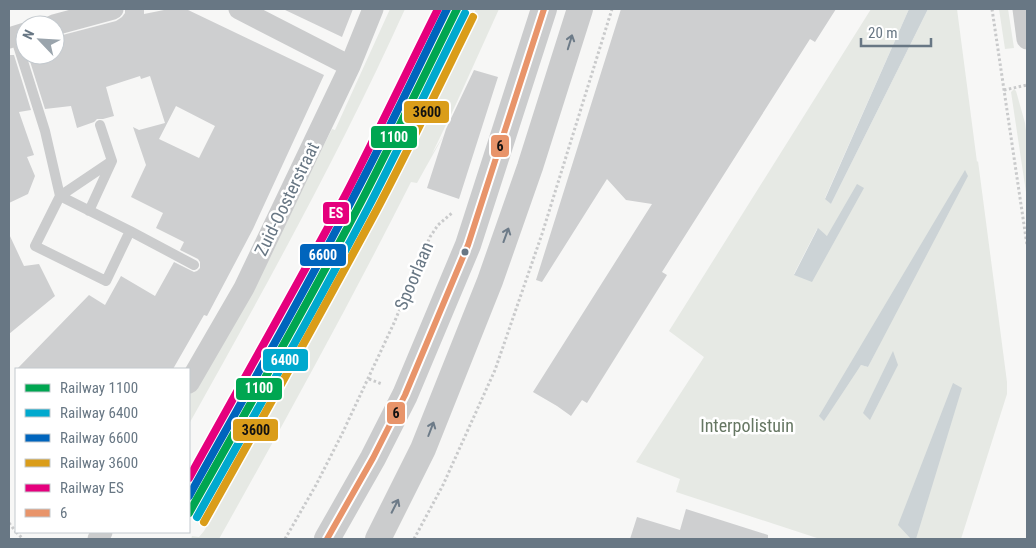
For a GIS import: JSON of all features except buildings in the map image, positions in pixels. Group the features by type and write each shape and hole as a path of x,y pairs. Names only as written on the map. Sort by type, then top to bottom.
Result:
{"street":[{"path":"65,22 113,9"},
{"path":"239,9 350,66"},
{"name":"Zuid-Oosterstraat","path":"190,381 244,288 350,66 373,9"},
{"path":"327,539 373,458 405,395 468,245 544,9"},
{"path":"378,539 423,449 490,281 530,167 580,9"},
{"path":"1023,9 1027,39"}],"lane":[{"path":"25,65 45,131 60,196 194,265"},
{"path":"88,211 112,161 100,125"},
{"path":"112,161 60,196 35,246 106,281 130,231"}],"path":[{"path":"414,539 443,485 494,370 542,234 612,9"},
{"path":"992,9 1027,245"},
{"path":"1004,90 1027,85"},
{"name":"Spoorlaan","path":"285,539 316,485 354,411 430,237 438,226 456,209"}],"green space":[{"path":"390,9 405,9 329,167 190,422 190,394 238,309 332,129 335,130"},
{"path":"476,9 499,9 432,154 445,133 417,183 411,182 317,362 219,539 191,539 192,536 199,537 204,531 221,501 227,480 281,388 355,251 378,215 394,178 448,69 459,54 462,39"},
{"name":"Interpolistuin","path":"871,9 909,9 825,198 831,204 928,9 957,9 1007,382 1007,394 961,539 820,539 676,492 680,479 636,462 704,357 669,331","holes":["965,171 868,367 861,365 820,416","817,229 827,236 794,275 794,274"]},
{"path":"999,9 1008,9 1014,48 1005,49"},
{"path":"1014,89 1025,123 1027,138 1027,199 1011,92"}],"shaded area":[{"path":"909,9 928,9 831,204 825,199"},
{"path":"965,170 968,176 868,367 861,365 824,421 819,416"},
{"path":"857,184 864,188 812,282 794,275 818,228 827,236"},
{"path":"893,351 898,365 870,420 863,413"},
{"path":"953,383 962,388 916,539 911,539 898,525"}],"rail line":[{"name":"ES","path":"190,476 345,196 438,9"},
{"name":"6600","path":"190,494 333,236 447,9"},
{"name":"1100","path":"190,511 361,202 457,9"},
{"name":"6400","path":"197,517 369,206 465,13"},
{"name":"3600","path":"204,522 375,213 473,17"}],"transit line":[{"name":"6","path":"327,539 373,458 405,395 468,245 544,9"}]}
